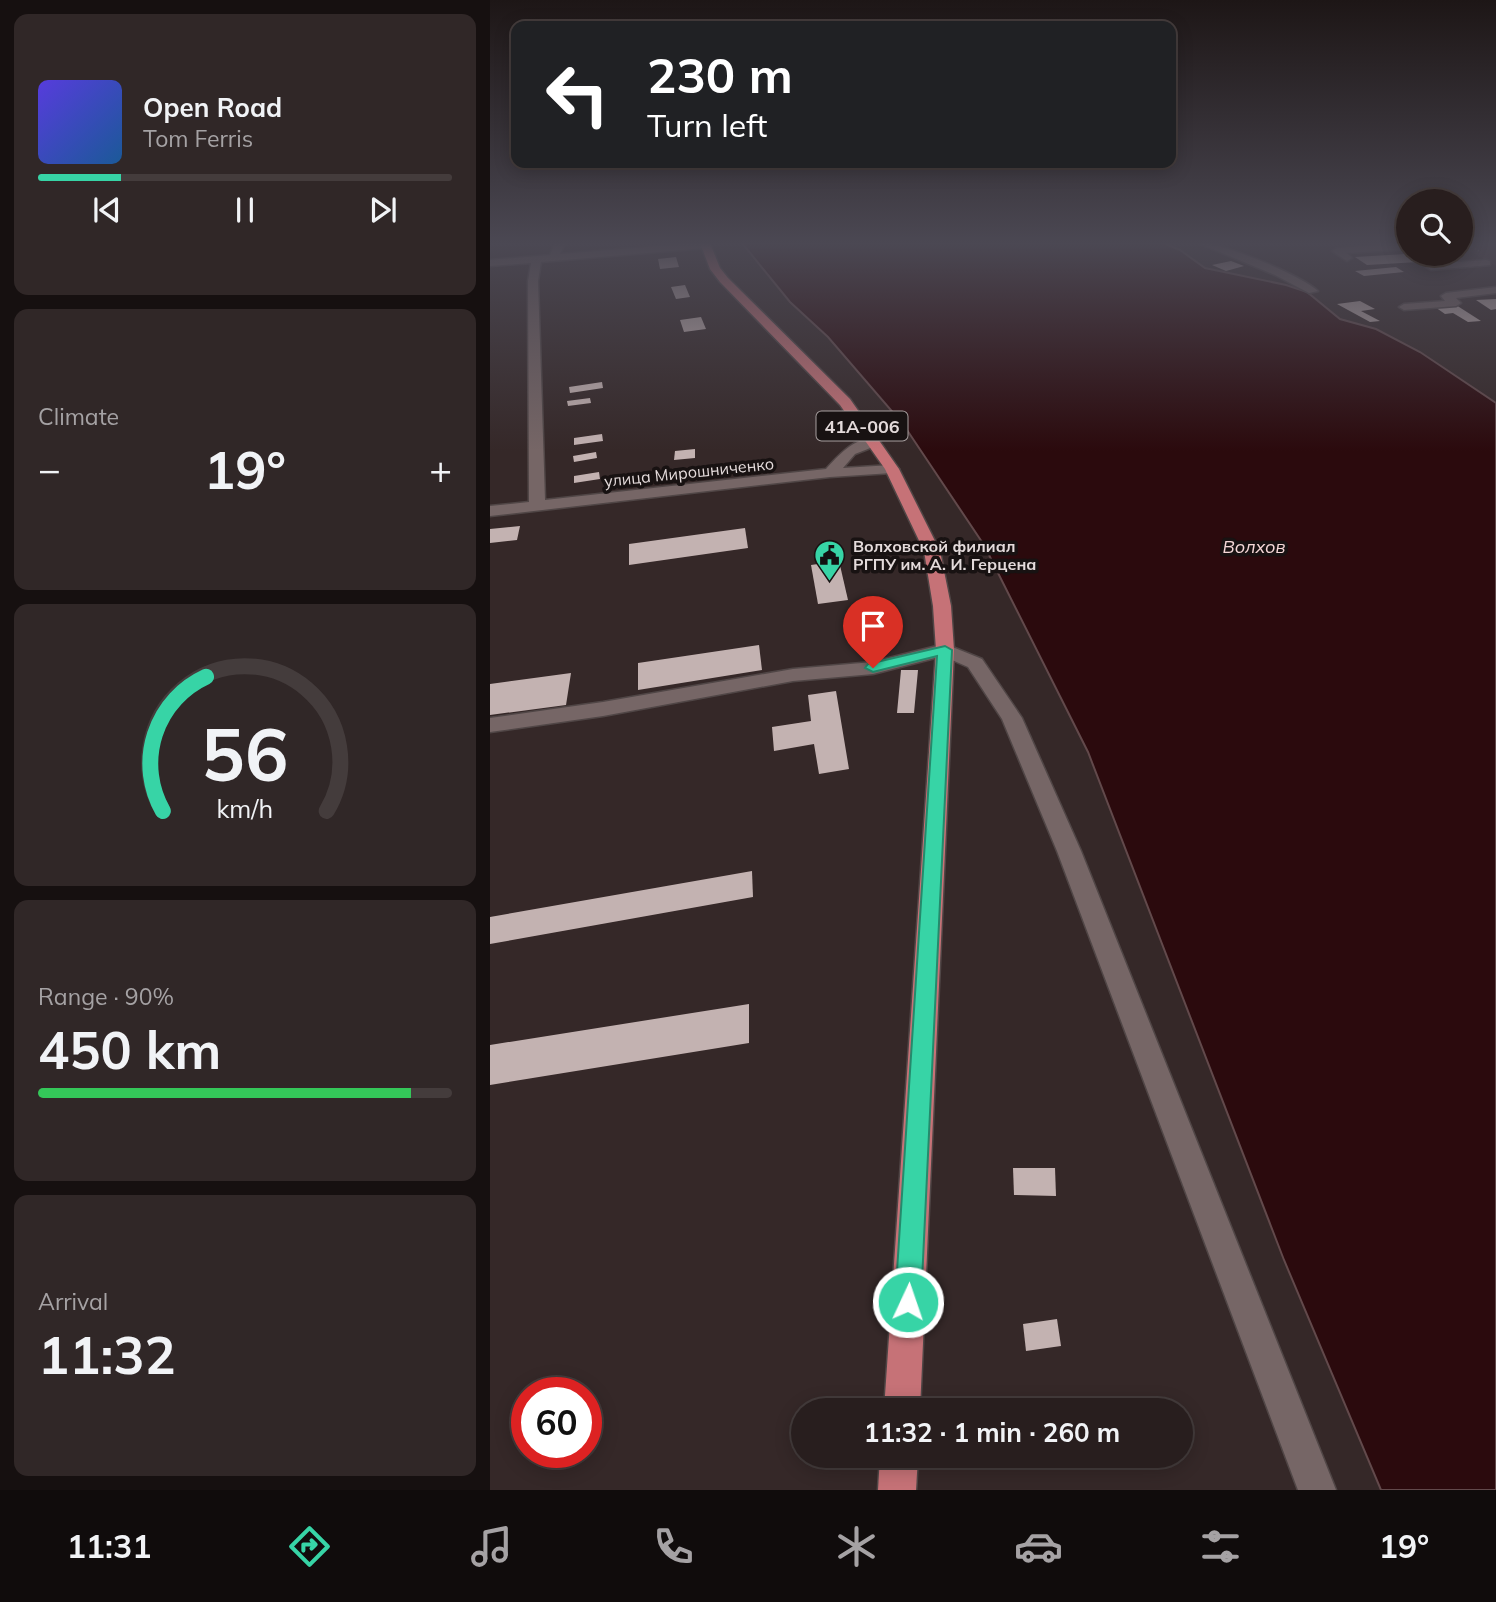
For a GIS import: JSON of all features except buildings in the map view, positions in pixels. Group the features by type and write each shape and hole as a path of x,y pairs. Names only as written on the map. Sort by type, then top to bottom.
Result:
{"main road":[{"name":"41А-006","path":"756,313 845,402 892,469 932,551 942,606 945,650 903,1398"},
{"path":"897,1490 898,1468"}],"street":[{"path":"533,313 537,506"},
{"path":"830,473 850,451 873,442"},
{"name":"улица Мирошниченко","path":"490,511 830,473 892,469"},
{"path":"490,725 603,709 793,675 873,668 945,650 975,663 1012,718 1069,851 1317,1490"}],"water":[{"name":"Волхов","path":"801,313 1332,313 1340,319 1376,329 1420,352 1496,403 1496,1490 1381,1490 1284,1260 1088,752 984,545 903,424 828,337"}],"place":[{"name":"Волховской филиал РГПУ им. А. И. Герцена","path":"830,582"}],"route":[{"path":"873,668 945,650 908,1302"}]}
